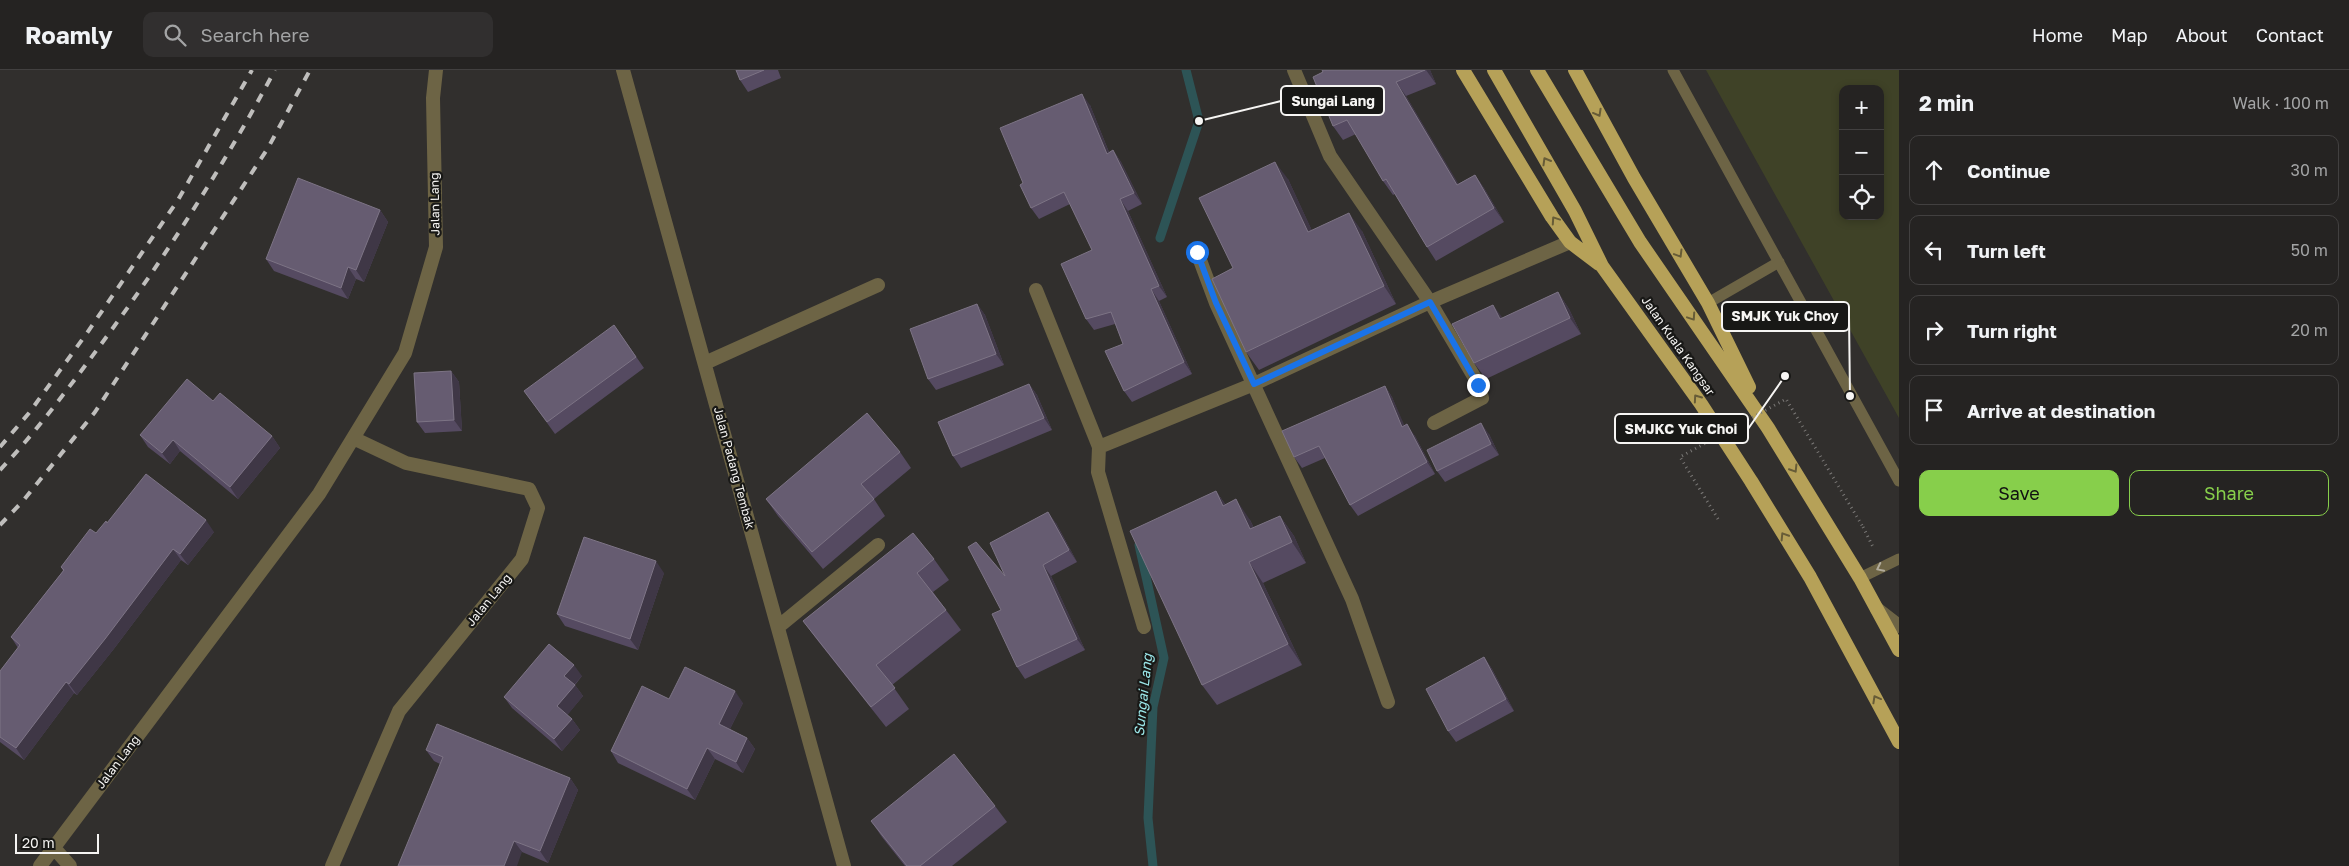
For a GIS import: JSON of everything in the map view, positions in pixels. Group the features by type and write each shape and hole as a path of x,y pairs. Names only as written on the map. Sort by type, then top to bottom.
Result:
{"highway":[{"path":"1463,70 1552,217 1570,242 1602,266"},
{"name":"Jalan Kuala Kangsar","path":"1494,70 1575,211 1602,266 1701,404 1810,577 1899,742"},
{"path":"1537,70 1640,242 1768,428 1860,578 1899,650"},
{"path":"1575,70 1634,178 1708,303 1768,428"}],"street":[{"name":"Jalan Lang","path":"40,866 319,494 405,353 436,248 433,98 436,70"},
{"name":"Jalan Padang Tembak","path":"623,70 844,866"},
{"path":"1294,70 1330,156 1430,302 1478,385 1482,398 1434,423"},
{"path":"1099,447 1254,384 1430,302 1570,242"},
{"path":"1197,252 1216,303 1352,599 1388,702"},
{"path":"705,363 878,284"},
{"path":"1036,290 1099,447 1098,472 1141,610 1144,627"},
{"name":"Jalan Lang","path":"332,866 399,711 522,559 538,508 529,488 406,463 353,438"},
{"path":"778,627 878,545"},
{"path":"1877,609 1899,626"},
{"path":"54,848 70,866"}],"lane":[{"path":"1673,70 1899,481"},
{"path":"1708,303 1779,262"},
{"path":"1860,578 1899,559"}],"path":[{"path":"1718,519 1680,457 1786,399 1863,527"}],"green space":[{"path":"1706,70 1899,70 1899,418"}],"building":[{"path":"736,70 764,70 740,80"},
{"path":"1322,70 1425,70 1396,82 1457,185 1475,175 1494,208 1427,247 1386,179 1383,181 1347,120 1333,126 1313,77 1323,72"},
{"path":"1082,94 1107,154 1113,150 1134,193 1120,199 1159,286 1151,289 1184,362 1124,391 1105,351 1123,344 1111,312 1086,319 1061,264 1092,250 1064,192 1031,208 1020,185 1023,183 1000,128"},
{"path":"1275,162 1308,232 1349,213 1384,286 1246,352 1212,279 1233,268 1199,198"},
{"path":"298,178 380,210 356,270 348,267 341,288 266,259"},
{"path":"1558,292 1570,318 1474,363 1452,324 1493,305 1500,319"},
{"path":"977,304 996,354 928,379 910,329"},
{"path":"614,325 636,357 547,422 524,391"},
{"path":"451,371 454,420 417,422 414,373"},
{"path":"187,379 213,401 220,393 272,436 230,487 173,440 162,453 140,435"},
{"path":"1029,384 1044,418 953,456 938,422"},
{"path":"1385,386 1402,427 1407,424 1427,462 1350,505 1319,446 1294,457 1282,431"},
{"path":"867,413 900,452 861,484 874,499 812,552 766,499"},
{"path":"1481,423 1491,444 1437,471 1427,450"},
{"path":"146,474 206,520 180,554 173,549 105,639 69,684 66,682 16,748 0,737 0,671 20,645 11,637 64,570 61,567 90,529 96,533 106,521 107,523"},
{"path":"1216,491 1223,506 1236,499 1250,529 1280,516 1292,542 1249,562 1288,644 1202,685 1130,531"},
{"path":"1048,512 1069,550 1043,565 1077,639 1017,667 992,614 1001,610 968,547 976,542 1005,576 990,543"},
{"path":"913,533 934,559 917,573 946,610 876,665 895,688 871,707 803,621"},
{"path":"584,537 656,561 630,639 557,614"},
{"path":"549,644 574,665 564,676 575,685 557,706 572,719 554,739 504,697"},
{"path":"1484,657 1506,699 1448,731 1426,689"},
{"path":"685,667 735,691 719,724 747,738 736,762 707,748 687,789 611,751 642,686 669,699"},
{"path":"437,724 570,778 540,851 514,841 504,866 398,866 443,757 426,750"},
{"path":"954,754 995,806 920,866 907,866 871,821"}],"waterway":[{"name":"Sungai Lang","path":"1160,238 1199,121 1186,70"},
{"name":"Sungai Lang","path":"1139,545 1164,658 1153,707 1148,818 1153,866"}],"railway":[{"path":"0,447 29,413 87,333 178,200 252,70"},
{"path":"0,470 27,440 65,392 149,277 215,175 275,70"},
{"path":"0,525 23,501 95,412 268,148 310,70"}],"place":[{"name":"Sungai Lang","path":"1199,121"},
{"name":"SMJKC Yuk Choi","path":"1785,376"},
{"name":"SMJK Yuk Choy","path":"1850,396"}],"route":[{"path":"1197,252 1216,303 1254,384 1430,302 1478,385"}]}
